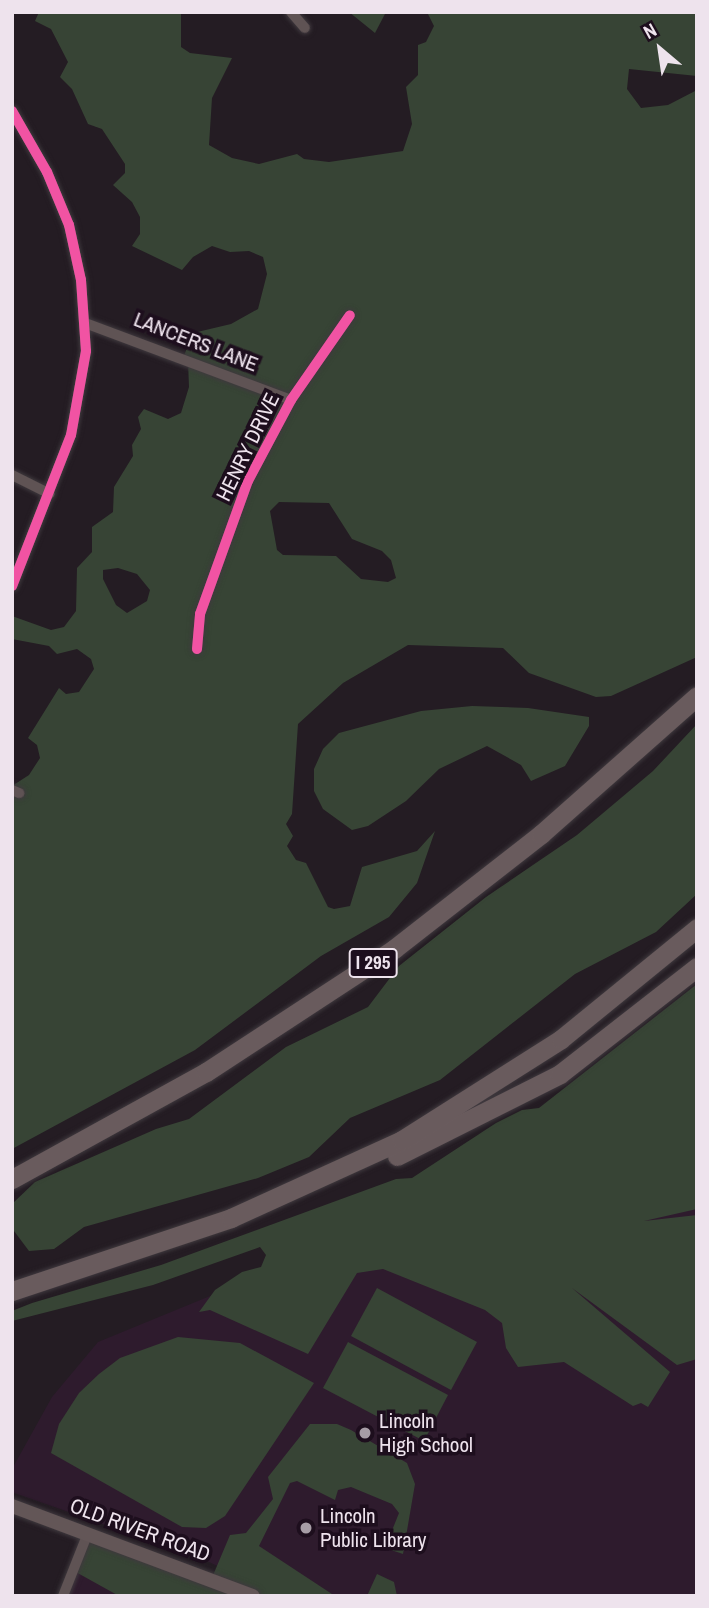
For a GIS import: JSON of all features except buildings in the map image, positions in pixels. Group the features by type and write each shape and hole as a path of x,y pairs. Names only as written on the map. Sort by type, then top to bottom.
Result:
{"highway":[{"name":"I 295","path":"12,1179 206,1072 384,956 541,834 697,696"},
{"path":"231,1218 346,1168 467,1102 592,1017 697,928"},
{"path":"12,1291 340,1183 532,1089 597,1048 697,967"}],"main road":[{"name":"OLD RIVER ROAD","path":"12,1506 253,1596"}],"street":[{"path":"291,12 305,28"},
{"path":"12,111 47,172 69,225 85,323 81,397 50,494 12,586"},
{"name":"HENRY DRIVE","path":"197,649 200,614 244,491 291,400 350,315"},
{"name":"LANCERS LANE","path":"85,323 291,400"},
{"path":"12,475 50,494"},
{"path":"62,1596 88,1533"}],"shaded area":[{"name":"Lincoln High School","path":"697,1199 697,1596 281,1596 207,1561 12,1492 12,1469 52,1397 98,1342 232,1287 604,1227"},
{"path":"74,1571 94,1579 119,1596 63,1596"}],"green space":[{"path":"39,12 181,12 181,47 190,53 232,58 212,98 209,145 232,158 259,164 297,154 304,159 329,162 403,151 412,124 406,87 418,75 418,45 426,42 434,26 427,12 697,12 697,76 629,69 627,89 641,108 668,105 697,90 697,657 611,696 596,697 529,673 503,648 408,645 343,683 298,724 292,814 286,824 293,836 287,846 296,860 306,863 328,907 334,909 350,906 362,867 417,851 435,831 417,883 389,917 321,956 195,1050 12,1149 12,786 29,775 40,758 37,745 28,738 59,688 66,694 79,692 94,669 91,659 77,649 57,654 49,646 12,639 12,616 51,630 64,627 76,611 77,568 92,552 92,527 113,512 114,487 133,456 132,445 141,429 138,417 144,409 168,419 181,413 189,387 188,362 183,358 193,333 231,324 258,309 267,274 263,257 249,251 230,252 212,246 193,257 182,270 132,246 140,234 140,217 132,202 113,185 125,173 125,164 102,129 88,124 72,89 60,77 68,62 51,29 35,21","holes":["279,502 329,503 352,539 382,551 391,560 396,578 388,582 361,579 336,556 283,555 277,550 270,511","118,568 137,574 150,590 147,601 127,613 116,605 103,579 103,570"]},
{"path":"349,12 386,12 375,33"},
{"path":"472,706 528,708 589,717 589,726 565,766 531,781 521,765 487,746 439,769 406,801 368,826 352,830 323,809 314,791 314,769 323,749 339,733 421,711"},
{"path":"697,724 697,894 656,932 575,974 440,1080 350,1118 309,1157 258,1178 84,1227 54,1249 29,1251 14,1231 12,1204 35,1182 156,1129 189,1119 286,1047 368,1007 399,966 486,897 577,835 653,771"},
{"path":"697,984 697,1209 644,1221 697,1215 697,1359 677,1365 572,1288 670,1372 648,1407 641,1403 633,1406 564,1362 518,1367 506,1348 502,1323 485,1310 383,1269 357,1273 308,1354 210,1310 199,1312 215,1290 242,1272 261,1267 266,1255 260,1247 153,1285 12,1321 12,1311 32,1303 161,1265 396,1179 412,1178 496,1123 522,1110 539,1108"},
{"path":"377,1288 477,1342 451,1390 351,1336"},
{"path":"178,1337 240,1343 314,1383 225,1516 206,1528 182,1527 51,1453 59,1424 79,1393 99,1374 120,1358"},
{"path":"348,1342 448,1395 424,1441 323,1388"},
{"path":"310,1424 337,1424 407,1463 415,1484 403,1554 385,1548 399,1513 392,1504 351,1487 338,1490 335,1500 297,1481 290,1483 259,1546 335,1596 119,1596 74,1571 85,1536 211,1580 230,1535 246,1533 273,1499 268,1477"},
{"path":"377,1574 394,1582 397,1596 367,1596"}],"cycle path":[{"path":"12,111 47,172 69,225 81,280 86,351 71,435 12,586"},
{"path":"197,649 200,614 248,481 291,400 350,315"}],"place":[{"name":"Lincoln High School","path":"365,1433"},
{"name":"Lincoln Public Library","path":"306,1528"}]}
